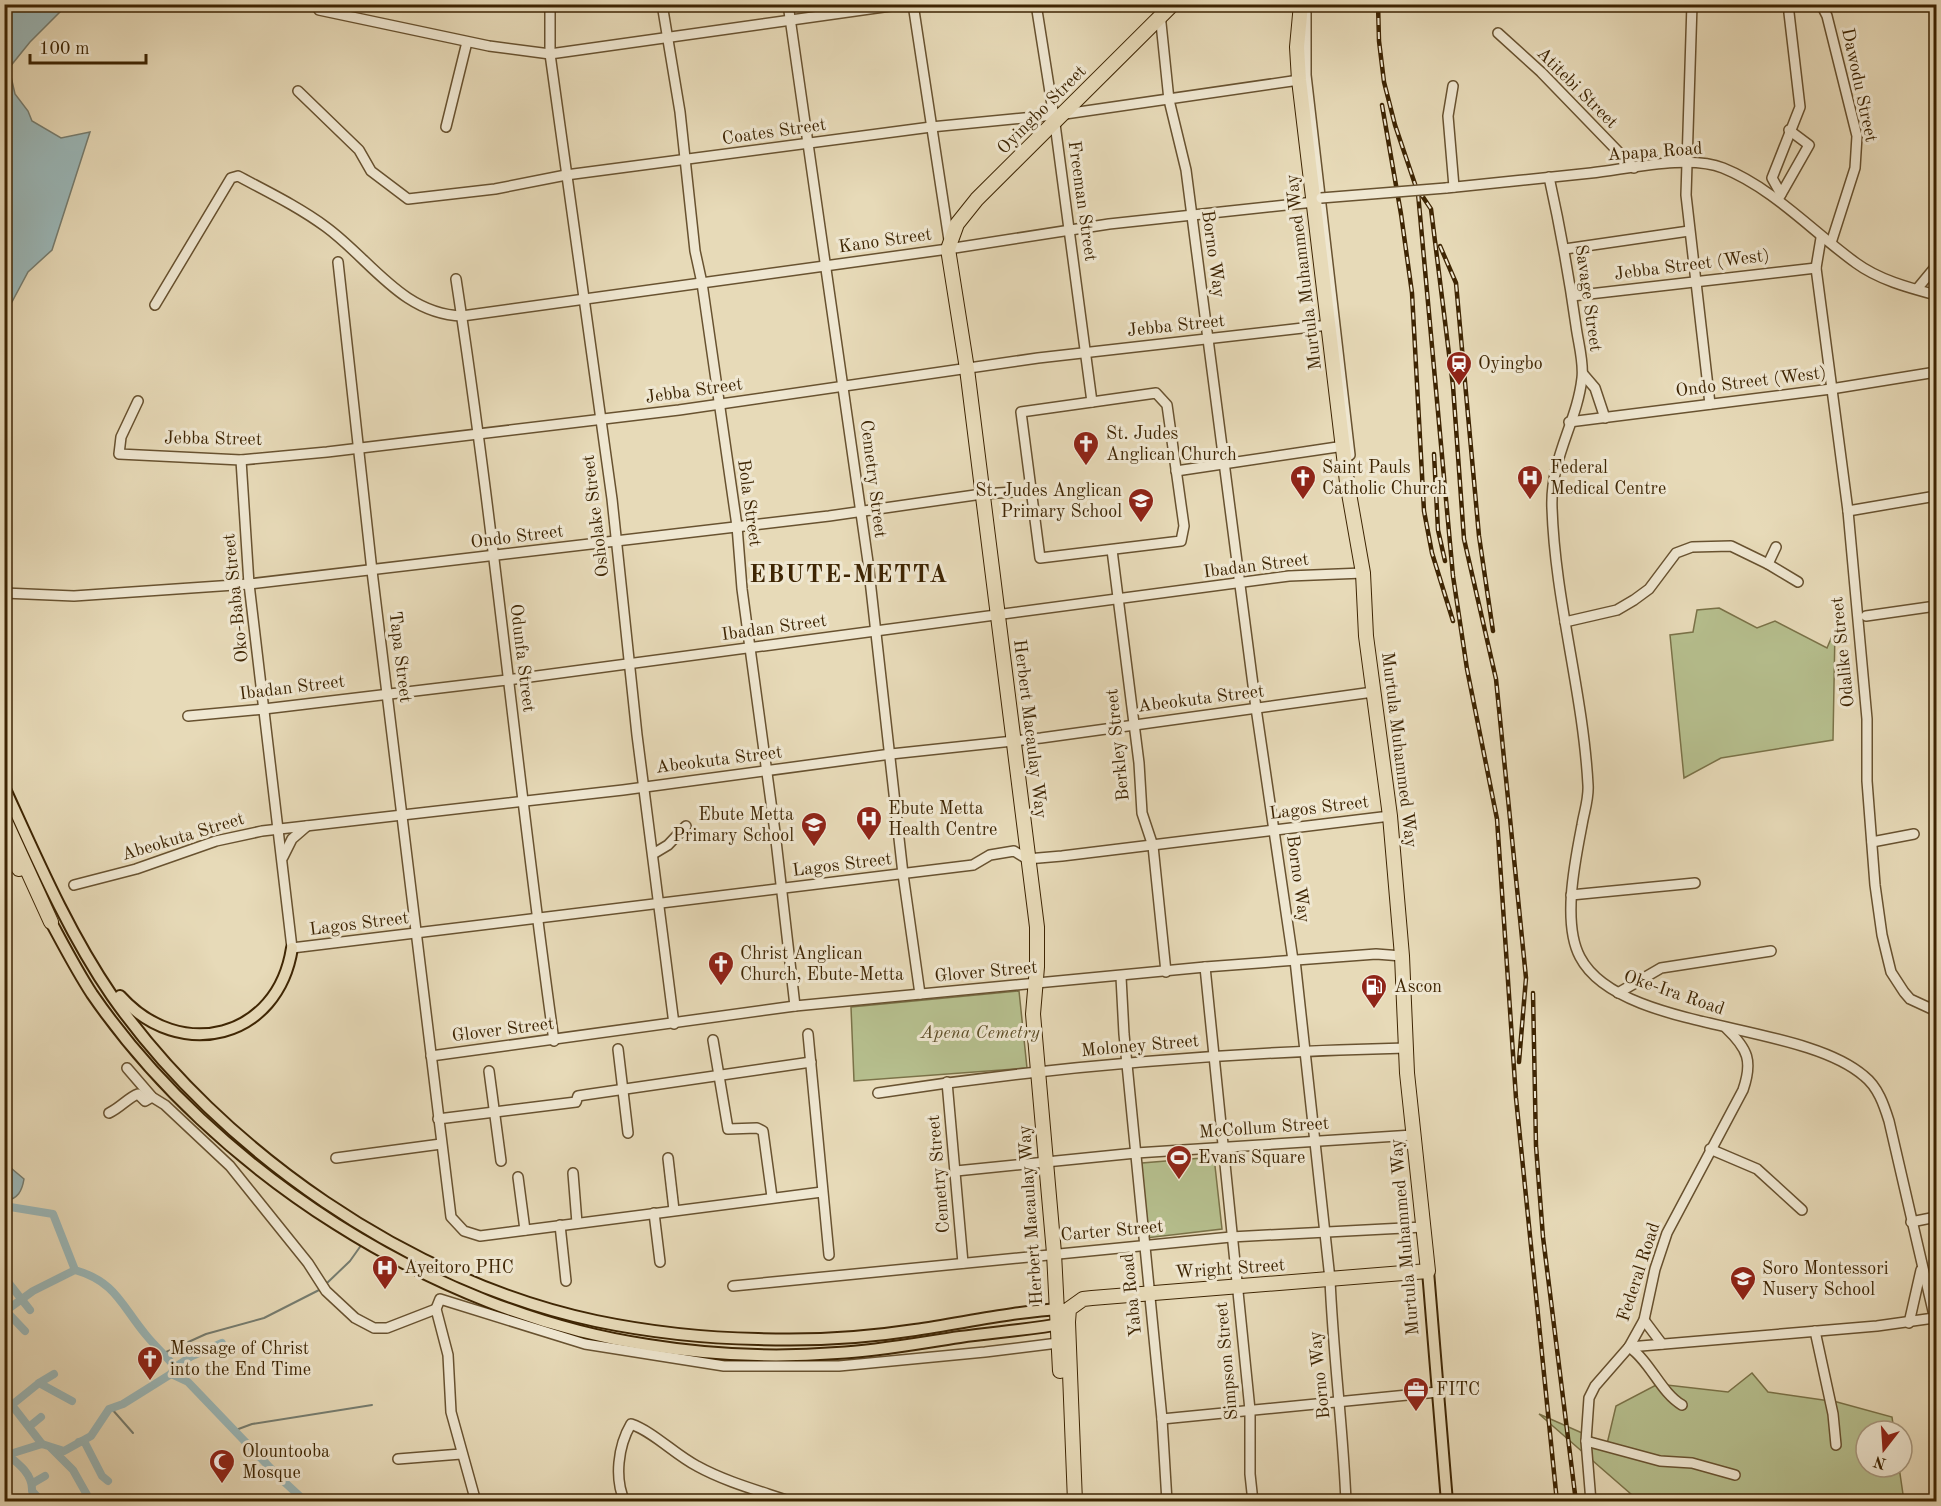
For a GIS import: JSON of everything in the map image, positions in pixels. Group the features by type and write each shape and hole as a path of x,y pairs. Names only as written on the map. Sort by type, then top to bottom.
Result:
{"highway":[{"name":"Oyingbo Street","path":"948,244 964,214 977,199 1159,11 1173,4"},
{"name":"Murtula Muhammed Way","path":"1301,4 1297,47 1299,80 1318,200 1347,482 1363,573 1364,619 1390,816 1402,956 1413,1135 1428,1271"},
{"name":"Herbert Macaulay Way","path":"948,244 967,369 1037,927 1033,1014 1054,1253 1062,1316"},
{"path":"4,819 51,922"},
{"path":"4,845 51,922"},
{"name":"Wright Street","path":"1062,1316 1083,1299 1428,1271"},
{"path":"1062,1316 1069,1502"},
{"path":"1063,1341 1074,1502"}],"main road":[{"path":"4,787 84,950 132,1022 216,1116 262,1156 340,1212 401,1248 508,1295 548,1309 593,1321 681,1334 760,1339 830,1338 1062,1316"},
{"path":"51,922 71,959 112,1021 183,1100 238,1151 334,1224 395,1259 426,1275 533,1318 610,1338 687,1350 766,1355 839,1353 1062,1316"},
{"path":"96,970 127,1004 146,1019 175,1031 205,1034 235,1028 263,1011 280,991 289,968 292,948"},
{"name":"Murtula Muhammed Way","path":"1428,1271 1447,1502"}],"street":[{"name":"Osholake Street","path":"550,4 550,54 601,420 674,1024"},
{"name":"Bola Street","path":"662,4 686,161 695,251 702,283 737,526 742,589 782,888 795,1006"},
{"name":"Cemetry Street","path":"788,4 844,385 891,754 903,874 920,994"},
{"path":"319,10 467,42 550,54 789,23 905,4"},
{"path":"913,4 948,244"},
{"name":"Freeman Street","path":"1036,4 1058,117 1092,402"},
{"path":"1307,4 1306,75 1318,200"},
{"path":"1692,4 1685,164 1694,280 1710,404"},
{"name":"Dawodu Street","path":"1821,4 1827,16 1857,136 1858,153 1831,243"},
{"name":"Borno Way","path":"1159,11 1169,100 1186,171 1256,708 1294,960 1330,1279 1332,1333 1341,1401 1346,1502"},
{"path":"1779,197 1772,178 1800,107 1789,14"},
{"name":"Atitebi Street","path":"1498,33 1541,72 1634,168"},
{"path":"446,127 467,42"},
{"name":"Coates Street","path":"298,91 359,150 371,171 408,199 495,189 566,175 808,145 931,127 1058,117 1299,80"},
{"path":"1450,187 1448,116 1453,86"},
{"path":"1779,197 1809,146 1789,130"},
{"name":"Apapa Road","path":"1318,200 1703,163 1722,167 1779,197 1821,238 1867,270 1936,295"},
{"name":"Kano Street","path":"155,305 231,178 238,176 324,226 412,302 435,314 462,316 827,265 948,244 1318,200"},
{"name":"Savage Street","path":"1549,177 1565,249 1583,374 1576,405 1569,422"},
{"path":"1565,249 1689,231"},
{"name":"Odalike Street","path":"1821,238 1816,268 1848,511 1867,719 1867,781 1881,925 1891,972 1910,999 1936,1011"},
{"name":"Tapa Street","path":"338,262 372,571 389,692 401,816 448,1203 456,1225 464,1231 480,1236 525,1230"},
{"path":"1917,290 1936,266"},
{"name":"Jebba Street (West)","path":"1572,296 1694,280 1816,268"},
{"name":"Odunfa Street","path":"456,279 479,434 507,680 525,801 537,920 554,1041"},
{"path":"1333,330 1351,461 1347,482"},
{"name":"Jebba Street","path":"138,401 121,437 119,454 241,460 601,420 1085,353 1209,339 1333,330"},
{"name":"Ondo Street (West)","path":"1569,422 1831,389 1936,372"},
{"path":"1583,374 1595,388 1605,418"},
{"path":"1156,393 1167,405 1176,471 1184,526 1181,541 1040,558 1021,412 1156,393"},
{"name":"Oke-Ira Road","path":"1569,422 1559,454 1552,507 1564,622 1588,788 1571,895 1578,955 1596,978 1618,993 1676,1014 1822,1053 1864,1076 1884,1106 1935,1321"},
{"path":"1176,471 1344,446"},
{"name":"Oko-Baba Street","path":"241,460 249,584 280,830 292,948"},
{"name":"Ondo Street","path":"4,593 74,596 249,584 616,542 860,512 982,494 1031,491"},
{"path":"1848,511 1936,496"},
{"path":"1564,622 1617,610 1648,589 1676,553 1692,547 1731,546 1798,582"},
{"path":"1768,564 1776,547"},
{"name":"Berkley Street","path":"1112,550 1134,724 1142,813 1153,846 1166,972"},
{"name":"Ibadan Street","path":"188,716 264,709 751,649 876,630 998,616 1289,576 1363,573"},
{"path":"1866,616 1936,606 1936,676"},
{"name":"Abeokuta Street","path":"74,885 136,869 216,841 280,830 891,754 1015,741 1373,692"},
{"name":"Lagos Street","path":"292,948 537,920 973,865 990,855 1014,851 1027,859 1153,846 1390,816"},
{"path":"283,859 292,839 307,826"},
{"path":"653,854 668,845 686,826"},
{"path":"1872,842 1914,834"},
{"path":"1571,895 1695,883"},
{"path":"1618,993 1661,968 1771,951"},
{"name":"Glover Street","path":"431,1056 554,1041 795,1006 1205,967 1376,954 1402,956"},
{"name":"Simpson Street","path":"1205,967 1250,1410 1250,1474 1253,1502"},
{"name":"Yaba Road","path":"1121,976 1127,1063 1162,1419 1167,1502"},
{"name":"Federal Road","path":"1591,1502 1586,1414 1595,1386 1629,1347 1644,1320 1655,1269 1667,1233 1743,1090 1748,1074 1748,1058 1742,1043 1725,1028"},
{"path":"808,1034 830,1255"},
{"path":"713,1040 728,1129 757,1128 763,1131 772,1197"},
{"name":"Moloney Street","path":"878,1093 947,1082 1127,1063 1304,1050 1406,1047"},
{"path":"618,1049 628,1132"},
{"path":"438,1119 576,1102 578,1096 811,1062"},
{"path":"127,1068 152,1097 165,1105 230,1166 304,1257 326,1292 355,1318 378,1329 395,1326 436,1309"},
{"path":"489,1071 501,1161"},
{"name":"Cemetry Street","path":"947,1082 963,1263"},
{"path":"109,1113 122,1107 133,1095 138,1094 145,1101 152,1097"},
{"name":"McCollum Street","path":"956,1171 1046,1164 1136,1153 1413,1135"},
{"path":"336,1158 441,1144"},
{"path":"1710,1149 1749,1164 1766,1175 1802,1210"},
{"path":"668,1158 674,1210"},
{"path":"573,1173 577,1223"},
{"path":"518,1177 525,1230 822,1192"},
{"path":"654,1213 660,1262"},
{"path":"1911,1222 1936,1217"},
{"path":"560,1225 566,1281"},
{"name":"Carter Street","path":"733,1286 1231,1237 1324,1230 1423,1227"},
{"path":"1909,1323 1922,1268"},
{"path":"476,1502 451,1413 448,1355 436,1309 440,1299 585,1344 724,1366 839,1366 985,1352 1063,1341"},
{"path":"1644,1320 1662,1344"},
{"path":"1629,1347 1935,1321"},
{"path":"1815,1331 1833,1414 1836,1445"},
{"path":"1629,1347 1660,1380 1669,1394 1682,1405"},
{"path":"1162,1419 1438,1392"},
{"path":"625,1502 618,1475 626,1431 631,1424 642,1428 674,1453 725,1480 792,1502"},
{"path":"1586,1441 1610,1445 1660,1461 1692,1463 1734,1475"},
{"path":"398,1459 461,1454"}],"green space":[{"path":"1719,608 1757,628 1775,621 1827,648 1835,629 1833,740 1721,758 1684,778 1670,635 1693,632 1697,610"},
{"name":"Apena Cemetry","path":"1019,991 1027,1068 854,1081 851,1007"},
{"name":"Evans Square","path":"1214,1157 1222,1229 1146,1238 1141,1200 1142,1163"},
{"path":"1752,1373 1768,1392 1837,1402 1892,1417 1892,1419 1854,1419 1854,1479 1901,1479 1904,1501 1639,1501 1539,1414 1607,1444 1616,1406 1658,1384 1728,1392"}],"water":[{"path":"5,4 81,5 64,8 30,42 9,68 15,94 28,111 32,121 61,138 90,132 52,250 28,272 5,315"},
{"path":"5,1163 24,1179 19,1194 5,1201"}],"waterway":[{"path":"4,1206 53,1214 75,1270 89,1275 109,1288 175,1367 171,1374 188,1382 306,1502"},
{"path":"326,1284 350,1261 362,1244"},
{"path":"4,1312 33,1291 75,1270"},
{"path":"4,1277 30,1310"},
{"path":"164,1353 206,1334 264,1318 323,1288"},
{"path":"6,1311 25,1331"},
{"path":"175,1367 192,1356 222,1343"},
{"path":"39,1383 54,1374"},
{"path":"4,1452 10,1454 42,1444 64,1451 91,1436 109,1409 123,1404 171,1374"},
{"path":"13,1404 39,1383 72,1401"},
{"path":"4,1395 42,1444"},
{"path":"233,1431 252,1424 372,1405"},
{"path":"111,1408 133,1433"},
{"path":"30,1426 41,1417"},
{"path":"79,1442 84,1441 102,1476 108,1481"},
{"path":"51,1448 73,1470 91,1502"},
{"path":"5,1453 24,1469 30,1479 32,1491 42,1502"},
{"path":"33,1483 45,1476"}],"railway":[{"path":"1378,4 1379,41 1384,82 1395,125 1418,193 1453,576 1467,669 1497,819 1516,1098 1557,1502"},
{"path":"1382,105 1412,293 1424,511 1432,553 1453,621"},
{"path":"1419,191 1431,209 1453,386 1464,539 1496,679 1526,978 1519,1062"},
{"path":"1440,246 1456,283 1479,536 1493,631"},
{"path":"1434,454 1438,530 1445,561"},
{"path":"1533,993 1536,1146 1543,1237 1576,1502"}],"place":[{"name":"Oyingbo","path":"1459,387"},
{"name":"St. Judes Anglican Church","path":"1086,467"},
{"name":"Saint Pauls Catholic Church","path":"1303,501"},
{"name":"Federal Medical Centre","path":"1530,501"},
{"name":"St. Judes Anglican Primary School","path":"1141,524"},
{"name":"Ebute Metta Health Centre","path":"869,842"},
{"name":"Ebute Metta Primary School","path":"814,848"},
{"name":"Christ Anglican Church, Ebute-Metta","path":"721,987"},
{"name":"Ascon","path":"1374,1010"},
{"name":"Evans Square","path":"1179,1181"},
{"name":"Ayeitoro PHC","path":"385,1291"},
{"name":"Soro Montessori Nusery School","path":"1743,1302"},
{"name":"Message of Christ into the End Time","path":"150,1382"},
{"name":"FITC","path":"1416,1413"},
{"name":"Olountooba Mosque","path":"222,1485"}],"district":[{"name":"EBUTE-METTA","path":"849,576"}]}
